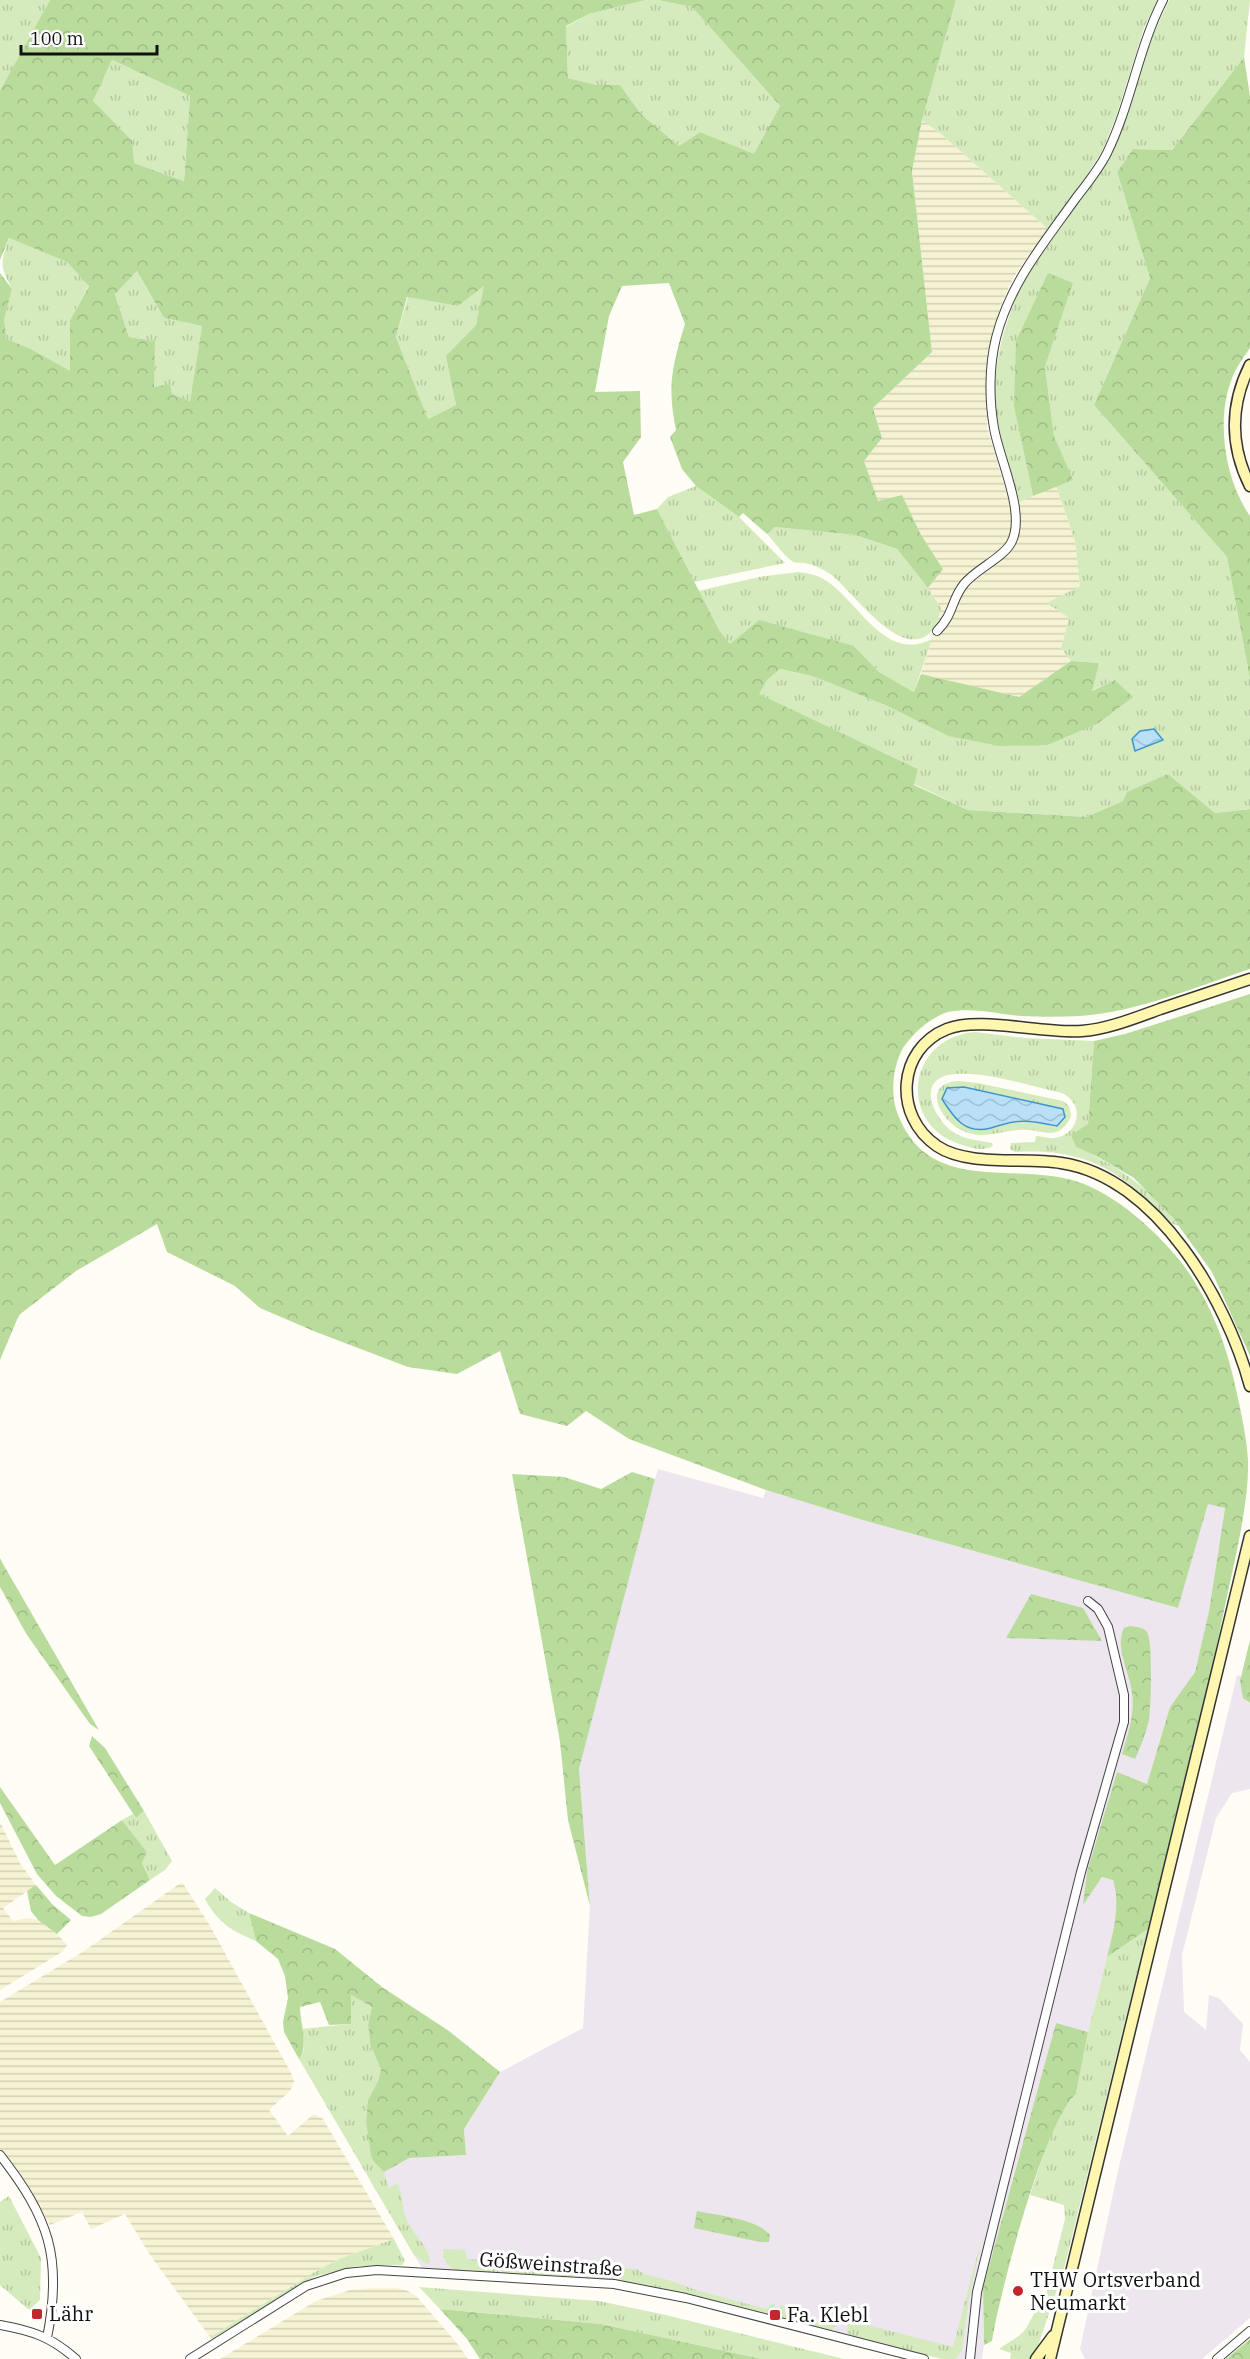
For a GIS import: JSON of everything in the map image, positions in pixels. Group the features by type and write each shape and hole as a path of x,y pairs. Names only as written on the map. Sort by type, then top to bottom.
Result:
{"main road":[{"path":"1250,365 1236,402 1234,428 1238,458 1250,486"},
{"path":"1250,979 1139,1017 1085,1030 1060,1032 974,1024 945,1029 932,1037 910,1065 906,1084 906,1103 925,1137 938,1147 955,1154 973,1158 1040,1160 1082,1167 1129,1194 1174,1236 1206,1281 1233,1332 1250,1386"},
{"path":"1050,2359 1250,1536"},
{"path":"1036,2359 1058,2328"}],"street":[{"path":"938,631 951,614 958,593 964,584 979,569 1007,549 1015,534 1016,512 994,428 990,389 996,339 1010,296 1029,262 1107,153 1142,47 1163,0"},
{"path":"970,2359 977,2292 1081,1872 1124,1722 1124,1695 1108,1627 1098,1610 1088,1601"},
{"path":"0,2155 34,2206 47,2233 52,2253 55,2294 47,2337"},
{"name":"Gößweinstraße","path":"190,2359 306,2286 346,2273 377,2270 614,2284 686,2298 924,2359"},
{"path":"0,2325 47,2337 76,2359"},
{"path":"1217,2359 1250,2331"}],"shaded area":[{"path":"922,119 1048,229 1013,278 1001,305 990,345 987,427 1010,505 1056,486 1075,541 1080,586 1061,648 1071,661 1019,697 921,674 941,608 928,588 943,569 920,533 902,496 878,501 864,461 882,438 873,408 932,352 912,171"},
{"path":"658,1469 763,1498 766,1490 859,1519 1178,1608 1208,1504 1225,1508 1209,1611 1195,1672 1170,1707 1147,1785 1117,1772 1084,1903 1102,1877 1113,1879 1117,1894 1117,1912 1107,1957 1088,2032 1056,2024 983,2288 984,2345 982,2359 942,2359 626,2282 422,2268 370,2181 409,2158 466,2155 464,2129 500,2072 583,2028 590,1906 579,1769 638,1536"},
{"path":"1237,1675 1241,1676 1240,1681 1247,1702 1250,1703 1250,1789 1232,1793 1216,1818 1182,1955 1184,2012 1206,2030 1209,1995 1219,1998 1243,2024 1240,2050 1250,2062 1250,2318 1202,2359 1085,2359 1080,2349 1117,2175"},
{"path":"0,1822 21,1865 36,1885 3,1908 13,1921 28,1918 38,1920 57,1934 67,1945 62,1952 0,1990"},
{"path":"182,1882 209,1924 291,2073 294,2081 290,2091 269,2110 288,2136 314,2114 323,2119 394,2239 339,2259 318,2270 210,2337 150,2255 125,2214 91,2229 82,2212 50,2225 30,2189 0,2149 0,2002 84,1951"},
{"path":"397,2288 417,2297 468,2359 220,2359 316,2301 350,2290"}],"green space":[{"path":"0,0 50,0 1,92 0,91"},
{"path":"50,0 646,0 589,14 566,26 568,78 597,85 620,85 641,114 679,146 700,132 754,154 780,106 692,7 658,0 956,0 922,120 912,171 932,352 873,408 882,438 864,461 878,501 902,495 920,533 943,569 928,588 897,549 855,535 775,527 767,534 743,513 739,517 696,486 682,469 670,437 676,430 671,388 672,376 685,324 669,283 622,286 609,316 595,392 640,391 641,437 623,462 634,515 657,509 719,630 730,644 759,620 854,646 879,672 914,692 921,674 1019,697 1071,661 1099,663 1092,691 1115,680 1133,697 1097,724 1047,745 1000,746 948,736 885,705 812,676 780,669 767,680 759,694 918,769 914,785 968,810 1086,817 1123,801 1127,792 1168,774 1215,813 1250,809 1250,969 1166,998 1102,1014 1043,1017 976,1011 948,1012 929,1022 907,1042 897,1063 894,1080 897,1112 912,1139 931,1157 953,1167 1059,1177 1084,1184 1114,1200 1145,1224 1184,1265 1202,1294 1222,1339 1235,1386 1243,1425 1248,1478 1244,1514 1208,1687 1148,1929 1107,1957 1115,1919 1116,1899 1113,1880 1102,1877 1083,1905 1087,1872 1117,1772 1147,1784 1170,1707 1195,1672 1209,1611 1225,1508 1208,1504 1178,1608 859,1519 766,1490 629,1439 586,1411 567,1426 520,1414 500,1351 457,1374 408,1367 260,1308 235,1286 167,1252 157,1224 76,1271 19,1315 0,1360 0,273 12,289 4,320 7,339 31,349 70,371 70,320 89,286 67,262 9,238 0,260 0,91","holes":["112,60 190,96 184,181 134,163 132,141 93,101","137,271 164,318 202,326 190,401 172,394 170,384 154,387 155,341 129,337 115,294","484,286 476,325 446,356 456,405 428,419 396,337 407,297 458,306"]},
{"path":"646,0 658,0 692,7 780,106 754,155 700,132 679,146 641,114 620,85 597,85 568,78 566,27 589,14"},
{"path":"956,0 1157,0 1144,28 1116,117 1103,149 1084,180 1048,229 941,134 922,120"},
{"path":"1169,0 1250,0 1244,57 1172,150 1133,149 1117,172 1150,278 1094,405 1227,557 1250,679 1250,809 1215,813 1168,774 1123,801 1086,817 968,810 914,784 918,769 758,694 767,680 780,669 812,676 885,705 948,736 1132,697 1115,680 1091,691 1099,663 1071,661 1061,648 1069,618 1047,603 1080,586 1075,541 1056,486 1072,480 1054,436 1045,367 1073,283 1014,407 1033,496 1017,503 996,413 995,384 1001,343 1019,291 1025,278 1106,163 1124,120 1145,53"},
{"path":"1244,57 1250,96 1250,348 1237,368 1226,397 1224,432 1225,450 1234,486 1250,516 1250,679 1227,557 1094,405 1150,278 1117,172 1133,149 1172,150"},
{"path":"112,60 190,96 184,181 134,163 93,101"},
{"path":"9,238 67,262 89,285 70,320 70,372 31,349 7,339 4,320 12,289 3,265"},
{"path":"137,271 164,318 202,326 190,401 154,387 154,341 129,337 115,293"},
{"path":"1048,273 1073,283 1045,367 1054,436 1073,480 1033,496 1014,407 1016,341"},
{"path":"485,285 476,325 447,356 456,405 428,419 396,337 408,297 458,306"},
{"path":"696,486 739,517 785,563 694,582 657,509 668,497"},
{"path":"775,527 855,535 897,549 941,608 933,630 921,639 907,639 893,632 878,621 830,574 815,566 795,562 782,552 767,534"},
{"path":"798,572 812,574 825,580 886,637 900,643 915,644 932,639 914,692 879,672 854,646 730,645 719,630 698,591 759,577"},
{"path":"1250,994 1250,1356 1212,1272 1173,1218 1134,1178 1076,1147 1071,1135 1088,1124 1094,1041 1125,1034"},
{"path":"975,1032 1025,1038 1094,1041 1088,1124 1076,1147 1120,1170 1158,1201 1179,1226 1173,1224 1121,1178 1094,1163 1064,1154 1015,1152 1010,1149 1011,1143 1035,1142 1036,1136 1055,1138 1070,1131 1077,1111 1070,1098 1062,1093 990,1076 948,1075 938,1079 931,1093 935,1111 940,1119 958,1135 992,1143 993,1146 980,1149 966,1146 943,1136 928,1122 920,1104 918,1085 923,1066 934,1050 952,1038"},
{"path":"959,1081 978,1083 1063,1101 1069,1106 1071,1116 1063,1128 1053,1133 1019,1130 986,1135 970,1133 953,1125 937,1102 940,1088 947,1083","holes":["964,1087 1063,1109 1065,1117 1056,1126 1022,1122 987,1129"]},
{"path":"632,1472 655,1479 579,1769 590,1906 568,1820 560,1742 512,1474 564,1477 601,1489"},
{"path":"0,1558 99,1730 90,1724 27,1635 0,1587"},
{"path":"1031,1594 1083,1608 1102,1641 1006,1638"},
{"path":"1130,1626 1147,1632 1151,1660 1149,1720 1135,1759 1122,1754 1133,1701 1131,1685 1123,1660 1121,1635 1124,1628"},
{"path":"1250,1640 1250,1703 1243,1698 1240,1681"},
{"path":"92,1736 105,1748 144,1811 136,1818 89,1746"},
{"path":"0,1787 55,1865 122,1820 147,1852 142,1863 150,1880 101,1914 91,1917 82,1916 56,1896 37,1874 0,1803"},
{"path":"144,1811 172,1861 165,1870 150,1880 142,1863 147,1852 122,1820 133,1814 136,1818"},
{"path":"36,1885 52,1904 71,1920 57,1934 38,1920 31,1911 27,1891"},
{"path":"215,1888 231,1902 249,1913 256,1941 233,1930 215,1914 205,1899"},
{"path":"249,1913 335,1949 382,1987 449,2031 500,2072 464,2129 466,2155 409,2158 384,2172 374,2162 366,2121 368,2100 381,2070 370,2044 368,2024 372,2007 351,1995 351,2024 329,2025 320,2002 300,2007 304,2042 299,2059 284,2032 283,2022 288,1998 285,1976 278,1959 256,1941"},
{"path":"1148,1929 1064,2269 1037,2349 1030,2359 1010,2359 1011,2353 999,2349 1024,2331 1044,2302 1065,2219 1064,2205 1030,2195 1054,2127 1068,2102 1076,2094 1088,2032 1107,1957"},
{"path":"351,1995 372,2007 368,2024 370,2044 381,2070 368,2100 366,2121 374,2162 384,2172 389,2188 397,2183 407,2220 429,2256 430,2262 427,2264 414,2255 299,2059 304,2048 301,2029 351,2024"},
{"path":"1056,2023 1088,2032 1076,2094 1064,2110 1038,2171 1013,2250 992,2341 984,2345 983,2288"},
{"path":"9,2196 41,2258 40,2300 29,2310 0,2285 0,2202"},
{"path":"697,2211 747,2221 764,2229 770,2235 769,2242 694,2228"},
{"path":"982,2237 969,2300 962,2350 956,2359 942,2359 847,2333 848,2320 953,2347"},
{"path":"394,2239 405,2261 402,2265 358,2266 316,2276 212,2339 210,2337 318,2270 339,2259"},
{"path":"443,2249 465,2250 467,2259 577,2266 573,2277 458,2271 446,2263"},
{"path":"584,2267 637,2269 644,2274 766,2309 775,2304 772,2316 626,2282 584,2277"},
{"path":"419,2287 599,2301 666,2315 844,2359 762,2359 601,2324 440,2309"},
{"path":"780,2305 786,2307 784,2313 832,2325 833,2319 837,2326 831,2330 777,2317"},
{"path":"440,2309 601,2324 762,2359 480,2359 467,2339"},
{"path":"1250,2339 1250,2359 1226,2359"}],"water":[{"path":"1154,729 1163,740 1135,751 1132,739 1140,731"},
{"path":"964,1087 1063,1109 1065,1117 1057,1126 1020,1121 982,1130 967,1127 951,1113 942,1099 947,1088"}],"place":[{"name":"THW Ortsverband Neumarkt","path":"1018,2291"},
{"name":"Lähr","path":"37,2314"},
{"name":"Fa. Klebl","path":"775,2315"}]}
